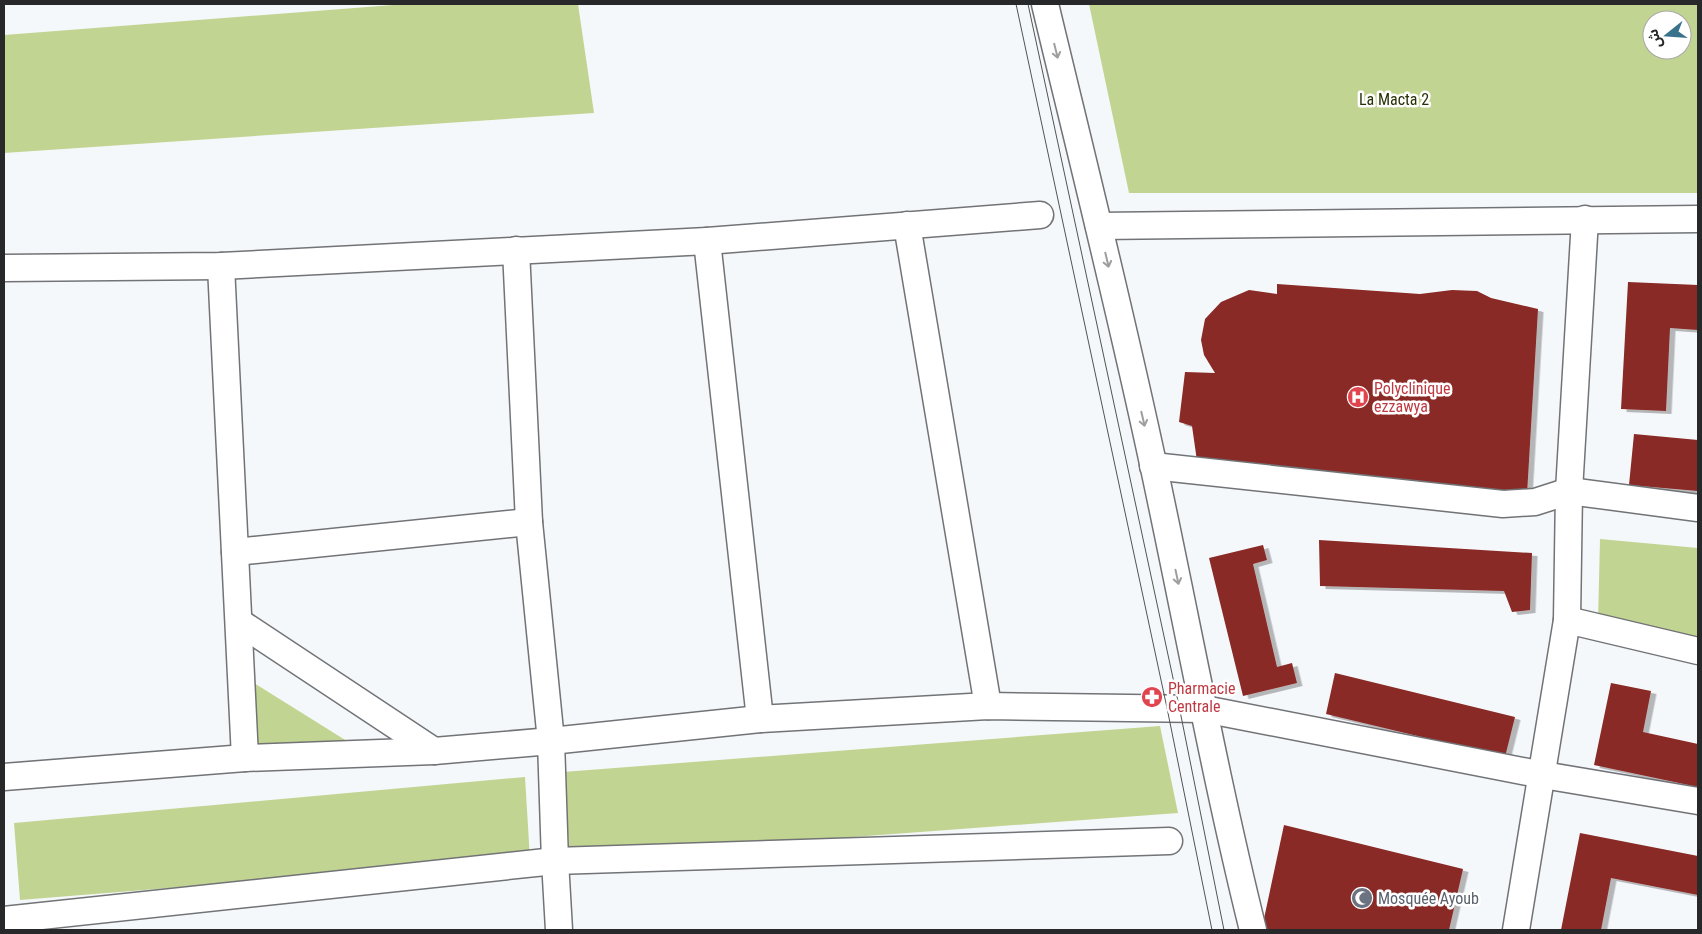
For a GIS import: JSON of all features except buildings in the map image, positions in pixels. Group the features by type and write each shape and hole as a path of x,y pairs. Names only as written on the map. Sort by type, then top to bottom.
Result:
{"street":[{"path":"1045,4 1099,226 1153,466 1230,838 1253,930"},
{"path":"4,268 221,266 707,241 1040,215"},
{"path":"1516,930 1567,620 1569,491 1585,219"},
{"path":"1099,226 1698,219"},
{"path":"908,225 988,706"},
{"path":"707,241 760,719"},
{"path":"516,250 529,522 551,741 559,930"},
{"path":"221,266 245,758"},
{"path":"1153,466 1503,504 1535,502 1569,491 1698,508"},
{"path":"236,552 529,522"},
{"path":"1567,620 1698,651"},
{"path":"239,622 434,751"},
{"path":"4,777 245,758 434,751 760,719 988,706 1204,709 1543,775 1698,801"},
{"path":"4,920 555,862 1169,841"}],"green space":[{"path":"406,4 578,4 594,113 4,153 4,35"},
{"name":"La Macta 2","path":"1089,4 1698,4 1698,193 1129,193"},
{"path":"1600,539 1698,548 1698,643 1598,622"},
{"path":"254,683 350,743 258,753"},
{"path":"1160,726 1178,813 570,858 563,772"},
{"path":"525,777 530,859 20,900 14,823"}],"tram line":[{"path":"1016,4 1167,708 1212,930"},
{"path":"1028,4 1179,706 1224,930"}],"place":[{"name":"Polyclinique ezzawya","path":"1358,397"},
{"name":"Pharmacie Centrale","path":"1152,697"},
{"name":"Mosquée Ayoub","path":"1362,898"}]}
